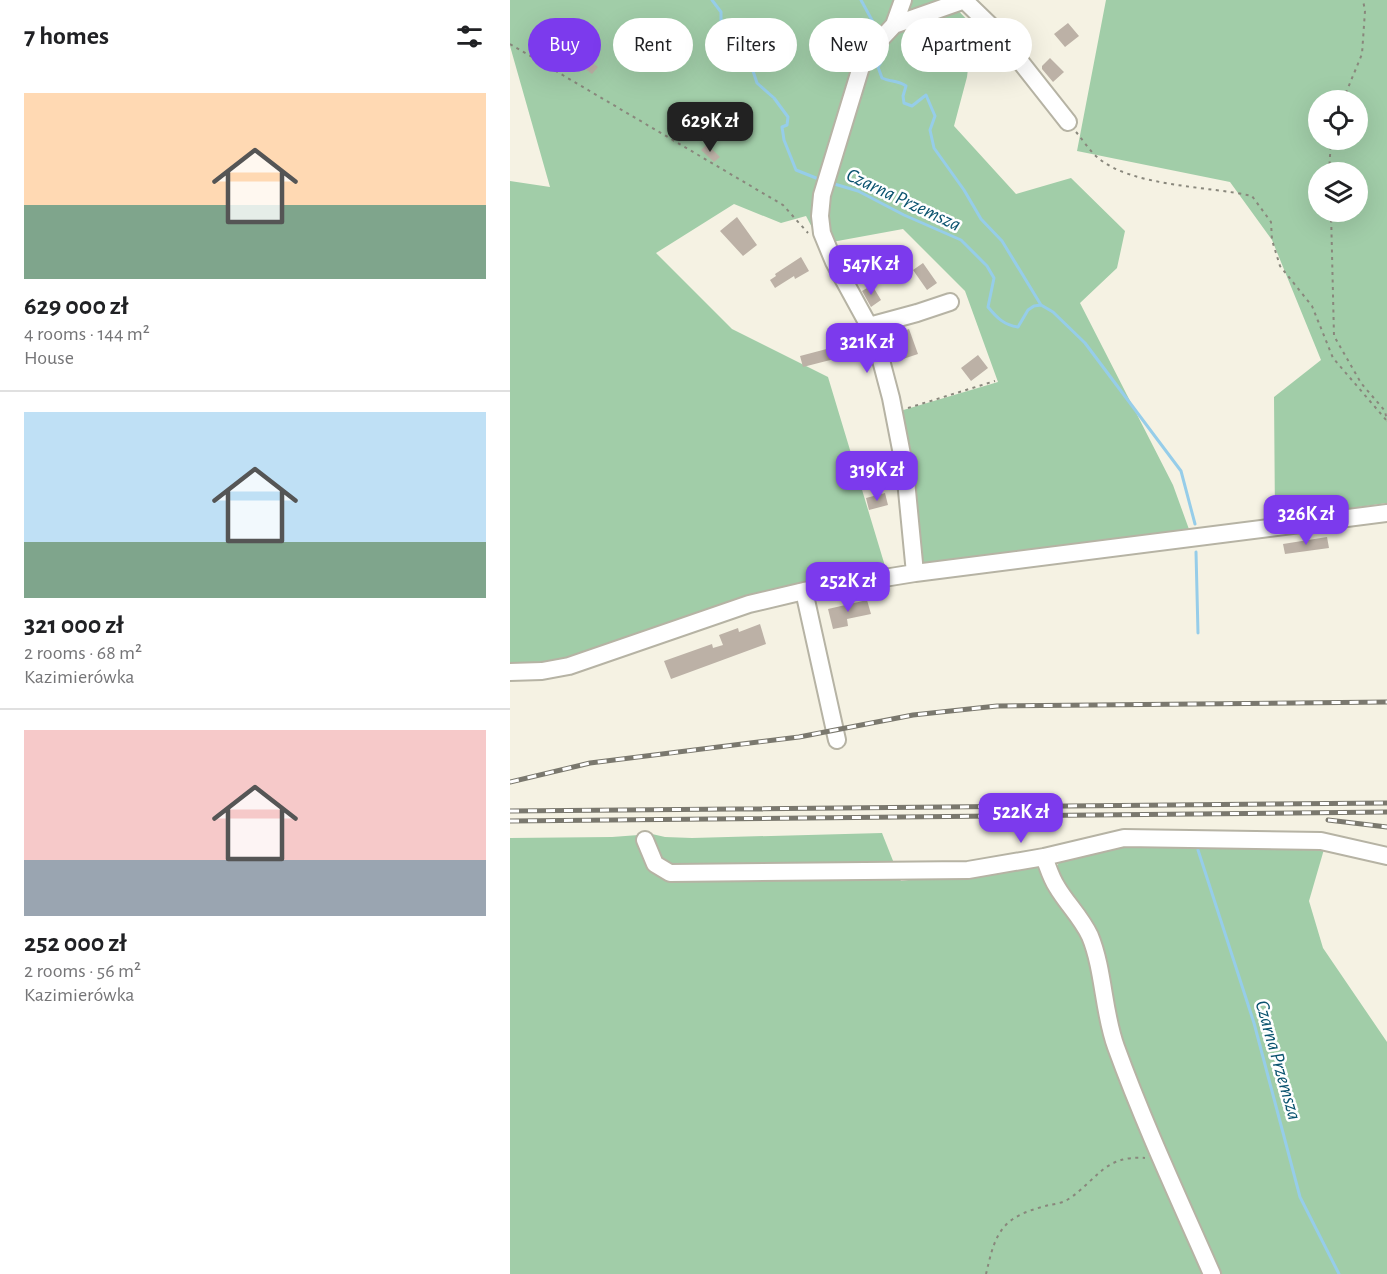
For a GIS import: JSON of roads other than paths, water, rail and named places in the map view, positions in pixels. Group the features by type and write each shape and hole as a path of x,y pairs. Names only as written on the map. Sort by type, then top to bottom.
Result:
{"street":[{"path":"889,28 903,0"},
{"path":"889,33 965,0 997,32 1068,122"},
{"path":"859,72 826,182 820,216 822,233 834,262 868,326 879,355 894,412 905,470 915,573"},
{"path":"868,326 950,302"},
{"path":"510,672 542,671 569,666 749,604 804,591 915,573 1387,513"},
{"path":"804,591 837,740"},
{"path":"645,840 655,864 670,873 968,870 1044,857 1124,838 1321,841 1387,856"},
{"path":"1044,857 1056,887 1077,913 1090,937 1115,1046 1212,1274"}],"waterway":[{"name":"Czarna Przemsza","path":"712,0 721,12 721,21 734,35 757,83 774,98 788,117 787,125 782,127 784,140 796,170 821,180"},
{"path":"861,0 871,18"},
{"path":"880,72 882,78 906,86 903,96 904,103 912,106 926,95 935,116 930,130 934,148 964,190 981,219 1002,241 1041,305"},
{"name":"Czarna Przemsza","path":"831,183 858,191 904,215 961,240 987,266 994,278 988,307 1005,323 1018,327 1028,310 1034,306 1041,305 1053,312 1085,343 1181,471 1195,524"},
{"name":"Czarna Przemsza","path":"1196,552 1198,633"},
{"name":"Czarna Przemsza","path":"1198,850 1254,1023 1300,1197 1339,1274"}],"railway":[{"path":"510,782 590,763 799,737 913,715 997,706 1387,702"},
{"path":"510,811 1387,803"},
{"path":"510,821 1387,812"},
{"path":"1328,820 1387,827"}]}
